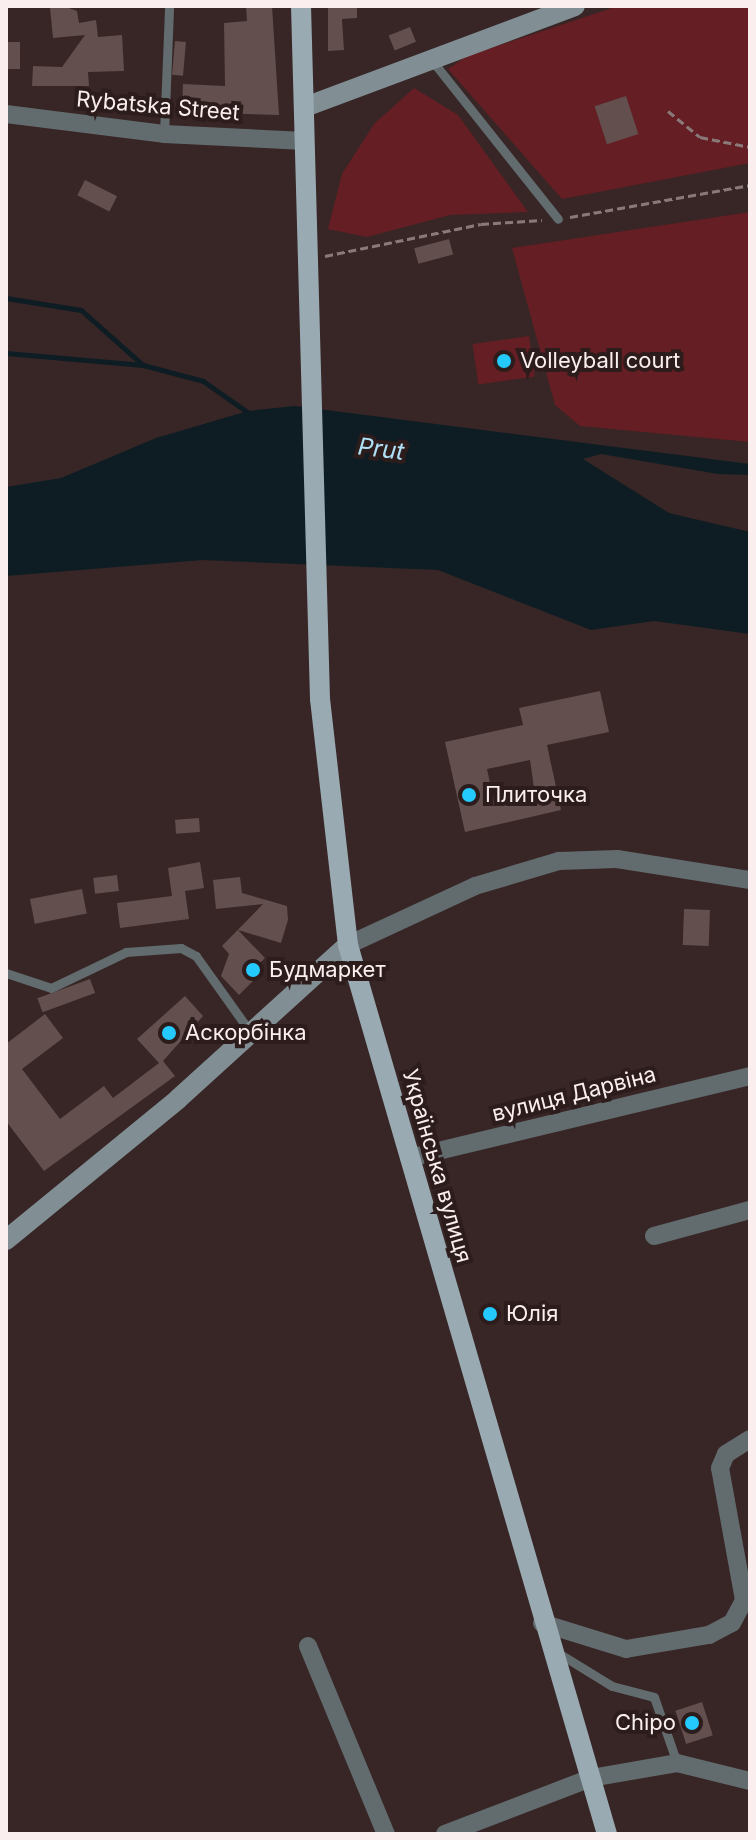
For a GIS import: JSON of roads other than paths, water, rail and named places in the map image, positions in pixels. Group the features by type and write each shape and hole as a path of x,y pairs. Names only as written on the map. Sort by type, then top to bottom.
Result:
{"main road":[{"name":"Українська вулиця","path":"301,6 320,699 348,945 542,1623 607,1834"}],"street":[{"path":"305,107 434,63 575,6"},
{"name":"Rybatska Street","path":"6,114 164,134 305,141"},
{"path":"6,1240 251,1033 348,945 475,886 559,861 617,859 750,880"},
{"name":"вулиця Дарвіна","path":"409,1158 750,1076"},
{"path":"654,1236 750,1210"},
{"path":"542,1623 626,1649 709,1635 745,1613 720,1468 726,1454 750,1439"},
{"path":"308,1646 386,1834"},
{"path":"445,1834 591,1778 677,1763 750,1781"}],"lane":[{"path":"164,134 169,7"},
{"path":"434,63 558,219"},
{"path":"6,973 51,988 126,952 181,948 196,956 251,1033"},
{"path":"550,1649 612,1686 654,1697 677,1763"}],"water":[{"name":"Prut","path":"295,406 750,464 750,475 718,474 601,454 583,459 669,513 750,532 750,634 654,621 591,630 438,570 203,560 6,576 6,487 61,478 156,438 248,411"}],"waterway":[{"path":"6,298 81,310 143,365 203,381 253,416"},
{"path":"6,353 143,365"}],"place":[{"name":"Volleyball court","path":"504,361"},
{"name":"Плиточка","path":"469,795"},
{"name":"Будмаркет","path":"253,970"},
{"name":"Аскорбінка","path":"169,1033"},
{"name":"Юлія","path":"490,1314"},
{"name":"Chipo","path":"692,1723"}]}
